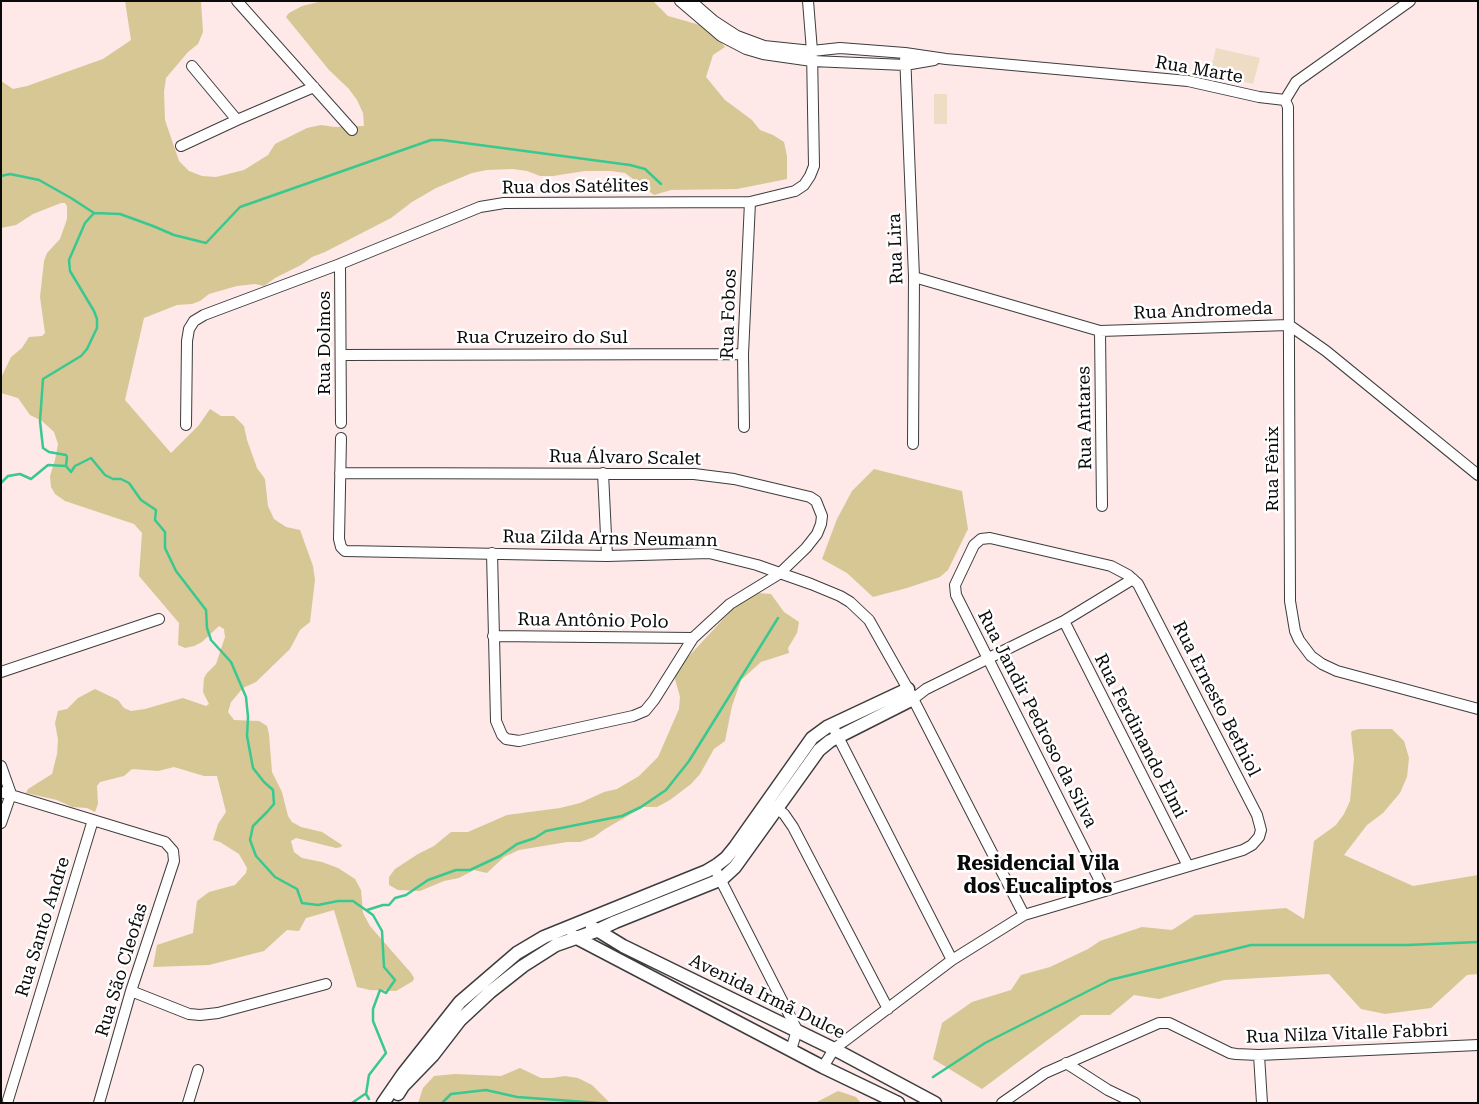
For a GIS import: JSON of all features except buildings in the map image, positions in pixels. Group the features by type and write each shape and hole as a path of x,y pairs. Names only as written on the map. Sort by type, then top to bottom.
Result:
{"street":[{"path":"237,1 352,130"},
{"name":"Rua Marte","path":"680,1 721,36 746,49 763,54 905,64 946,58"},
{"name":"Rua Marte","path":"691,1 714,21 737,36 764,46 812,56 840,48 905,53 1188,81 1259,97 1285,100"},
{"name":"Rua dos Satélites","path":"186,425 187,341 188,329 194,321 204,315 340,264 480,207 504,203 750,202 795,191 804,185 814,166 812,56 808,1"},
{"path":"1285,100 1296,82 1410,1"},
{"path":"862,50 863,62"},
{"name":"Rua Lira","path":"905,53 914,277 912,444"},
{"path":"192,66 237,120"},
{"path":"181,146 314,87"},
{"name":"Rua Fênix","path":"1285,100 1288,107 1290,600 1295,631 1299,640 1317,660 1337,671 1478,709"},
{"name":"Rua Fobos","path":"744,427 743,354 750,202"},
{"name":"Rua Dolmos","path":"340,264 342,423"},
{"name":"Rua Andromeda","path":"914,277 1100,331 1289,325 1326,351 1478,475"},
{"name":"Rua Antares","path":"1100,331 1102,506"},
{"name":"Rua Cruzeiro do Sul","path":"341,355 743,354"},
{"path":"340,472 341,438"},
{"name":"Rua Álvaro Scalet","path":"340,472 694,474 734,479 810,497 816,501 820,508 821,524 812,542 779,574 730,604 693,638 654,700 645,711 633,716 520,741 506,739 502,735 496,721 493,636"},
{"name":"Rua Zilda Arns Neumann","path":"340,472 339,540 341,547 346,551 607,556 709,553 757,565 826,589 840,596 860,610 869,620 911,694 1024,915"},
{"path":"603,473 607,556"},
{"name":"Rua Jandir Pedroso da Silva","path":"1105,891 956,595 955,588 974,545 977,541 985,538 1111,566 1133,580"},
{"path":"492,553 493,636"},
{"path":"393,1103 460,1002 518,954 544,938 596,931 722,879 735,867 812,738 832,725 926,689 988,659 1064,621 1133,580"},
{"name":"Rua Ernesto Bethiol","path":"1133,580 1145,595 1257,815 1260,830 1258,837 1252,845 1243,850 1188,866"},
{"path":"1,672 159,619"},
{"name":"Rua Ferdinando Elmi","path":"1064,621 1188,866"},
{"name":"Rua Antônio Polo","path":"493,636 693,638"},
{"path":"570,934 586,921 714,867 726,858 819,750 911,694"},
{"path":"832,725 952,960"},
{"path":"1,766 6,793 1,823"},
{"path":"6,793 93,820"},
{"path":"772,805 784,814 793,827 888,1008"},
{"name":"Rua São Cleofas","path":"93,820 166,842 171,847 174,856 174,861 130,991 99,1103"},
{"name":"Rua Santo Andre","path":"9,1100 93,820"},
{"path":"823,1067 834,1049 888,1008 952,960 1024,915 1188,866"},
{"path":"714,867 722,879 797,1030 791,1050"},
{"name":"Avenida Irmã Dulce","path":"586,921 596,931 623,946 797,1030 935,1103"},
{"name":"Avenida Irmã Dulce","path":"570,934 823,1067 898,1103"},
{"path":"130,991 189,1014 200,1015 218,1013 326,984"},
{"name":"Rua Nilza Vitalle Fabbri","path":"1066,1063 1154,1024 1164,1023 1169,1023 1230,1053 1259,1055 1478,1045"},
{"path":"383,1103 429,1051"},
{"path":"1259,1055 1262,1103"},
{"path":"1002,1103 1045,1073 1066,1063 1108,1090 1135,1103"},
{"path":"188,1103 198,1070"}],"shaded area":[{"path":"125,1 201,1 203,32 198,44 188,52 166,78 164,92 165,120 179,161 189,171 202,176 216,177 244,170 268,155 275,144 307,128 321,125 335,127 364,126 363,113 357,100 349,89 329,70 286,17 289,13 302,6 323,1 653,1 668,16 707,27 717,37 725,47 713,55 706,77 725,100 752,120 760,130 784,142 787,156 787,179 737,189 671,190 654,195 625,173 611,171 585,171 553,176 540,176 527,171 513,169 487,170 472,173 436,188 412,202 391,218 312,257 264,286 255,284 237,286 209,294 192,304 177,305 144,318 125,400 171,453 199,425 210,409 221,416 234,416 244,426 257,468 265,479 268,506 274,519 286,527 300,530 313,566 315,580 310,622 300,630 290,649 256,682 243,688 231,702 228,712 234,720 259,721 267,726 272,772 282,792 288,816 292,822 301,827 322,832 342,845 336,848 296,838 291,841 294,852 302,858 338,868 355,879 361,890 363,913 370,926 414,978 413,981 396,991 370,990 357,987 334,910 306,918 299,931 287,930 264,951 209,965 153,967 157,945 193,933 197,901 209,892 235,885 246,873 247,868 239,854 220,842 213,840 218,824 226,812 217,776 204,776 174,767 158,771 132,769 124,776 100,782 97,786 98,804 95,812 87,808 72,807 57,800 26,793 28,789 52,774 57,754 58,740 55,723 58,711 67,709 78,698 95,689 118,700 124,708 131,711 183,698 206,706 209,704 203,692 204,678 216,664 225,637 224,629 219,626 202,642 194,646 185,648 178,645 179,623 139,576 142,533 134,524 65,501 55,494 51,487 50,476 58,444 54,432 42,421 30,415 18,398 1,393 1,378 11,357 22,348 29,337 42,336 45,333 40,297 44,261 47,253 60,239 67,219 67,206 65,203 61,203 33,214 16,225 1,228 1,81 13,89 27,86 103,59 131,40"},
{"path":"1216,48 1260,58 1253,84 1210,73"},
{"path":"934,94 947,94 947,124 934,124"},
{"path":"874,469 962,491 968,529 948,570 940,577 873,597 847,573 822,559 837,519 852,491"},
{"path":"758,593 771,594 784,612 799,622 797,633 788,648 789,653 761,662 741,680 732,706 725,741 714,749 700,774 691,784 657,807 643,807 594,837 580,842 567,842 519,850 504,857 487,873 474,870 459,878 444,881 420,891 398,890 389,885 389,877 395,869 434,846 451,832 468,832 507,815 560,808 580,803 604,792 617,789 639,776 658,757 679,709 680,697 675,679 676,670 729,613 748,596"},
{"path":"1359,729 1392,729 1404,741 1409,758 1407,777 1400,793 1383,813 1367,825 1344,855 1413,886 1478,875 1478,974 1467,975 1431,1008 1385,1014 1361,1009 1329,974 1224,980 1159,999 1134,995 1110,1015 1081,1015 982,1089 933,1059 942,1023 972,1002 1011,990 1021,975 1050,967 1088,949 1100,941 1142,927 1172,930 1195,915 1286,908 1304,919 1314,841 1336,825 1350,801 1354,759 1351,733"},
{"path":"520,1068 541,1078 565,1076 578,1078 592,1085 610,1103 418,1103 423,1088 434,1076 455,1074 501,1076"},
{"path":"838,1091 856,1097 861,1103 815,1103"}],"waterway":[{"path":"1,176 10,174 39,180 94,213 120,214 174,235 206,243 240,207 431,140 630,165 645,169 661,184"},
{"path":"94,213 85,223 69,260 70,271 94,311 97,319 97,328 87,349 81,356 43,379 40,421 43,448 49,452 66,455 66,466 71,472 75,466 91,458 105,475 129,483 141,500 156,510 155,520 165,532 165,548 176,571 206,610 207,628 211,640 231,662 246,697 247,736 253,768 273,790 274,804 253,826 250,840 256,856 275,877 297,889 302,903 318,905 338,901 353,901 373,915 382,931 384,967 395,980 386,993 380,990 373,1009 373,1021 386,1053 369,1075 366,1094 369,1099"},
{"path":"1,483 8,476 20,474 31,479 48,465 66,466"},
{"path":"367,910 389,905 395,898 406,895 428,880 456,870 470,870 500,856 517,844 535,838 546,831 622,816 641,807 666,790 689,761 778,618"},
{"path":"933,1077 985,1043 1110,980 1251,945 1408,945 1478,942"},
{"path":"442,1103 451,1094 486,1090 517,1097 599,1103"},
{"path":"352,1103 365,1094"}],"district":[{"name":"Residencial Vila dos Eucaliptos","path":"1038,876"}]}
